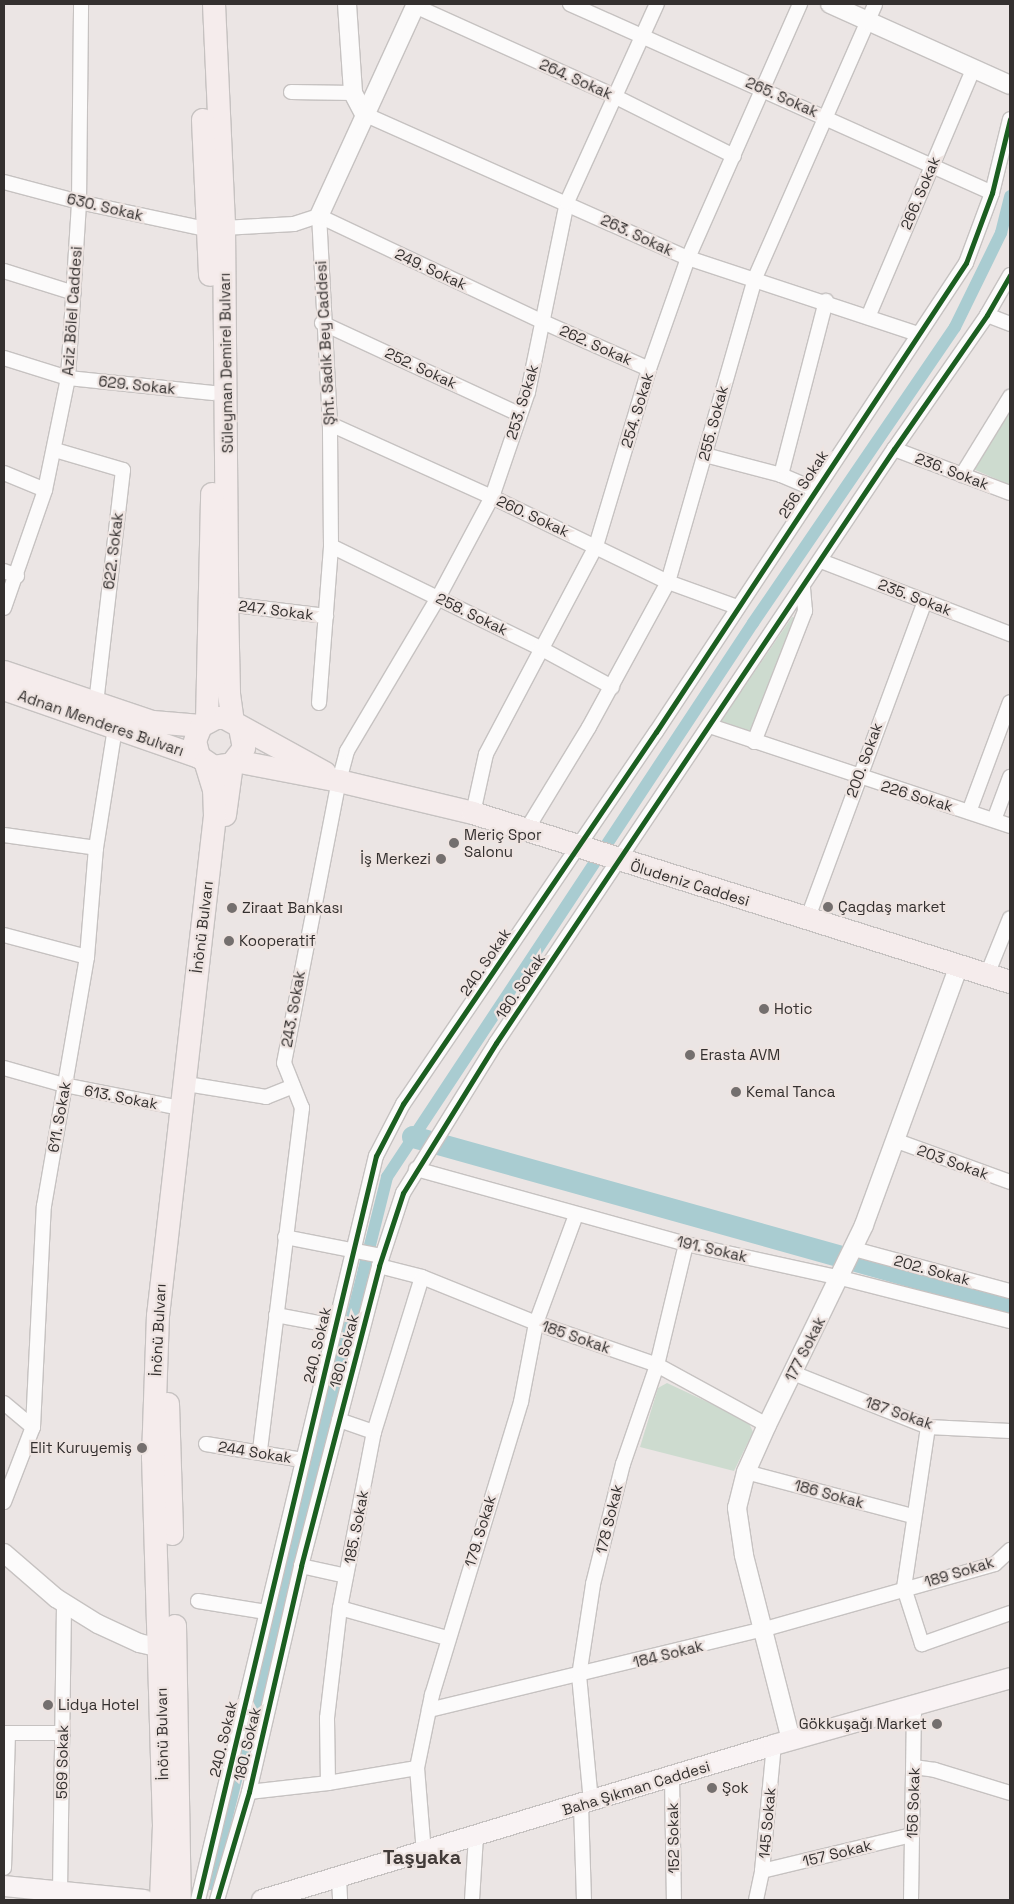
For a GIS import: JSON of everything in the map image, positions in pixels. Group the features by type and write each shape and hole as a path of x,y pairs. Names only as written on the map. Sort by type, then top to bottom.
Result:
{"main road":[{"name":"Süleyman Demirel Bulvarı","path":"200,4 215,228 229,694 236,725"},
{"name":"Süleyman Demirel Bulvarı","path":"204,723 213,393 215,228 214,4"},
{"name":"Adnan Menderes Bulvarı","path":"4,672 153,722 204,723 225,718 339,781"},
{"name":"Adnan Menderes Bulvarı","path":"4,689 223,767 233,763 339,781"},
{"name":"Adnan Menderes Bulvarı","path":"203,760 195,741 204,723"},
{"path":"233,763 244,748 236,725"},
{"name":"İnönü Bulvarı","path":"161,1900 167,1650 167,1369 179,1164 180,1108 214,816 214,790 203,760"},
{"name":"İnönü Bulvarı","path":"179,1164 193,1085 233,763"},
{"name":"Öludeniz Caddesi","path":"339,781 473,813 527,829 615,860 958,968 1010,982"},
{"name":"İnönü Bulvarı","path":"167,1650 180,1900"},
{"name":"Baha Şıkman Caddesi","path":"262,1900 424,1854 476,1836 782,1742 1010,1678"},
{"path":"4,1886 144,1900"}],"street":[{"name":"Aziz Bölel Caddesi","path":"4,608 10,573 45,490 68,378 79,202 80,4"},
{"path":"347,4 353,93 364,114"},
{"name":"265. Sokak","path":"570,4 828,117 930,167 992,193"},
{"name":"253. Sokak","path":"339,781 347,751 438,598 492,497 528,392 567,202 657,4"},
{"name":"254. Sokak","path":"473,813 486,754 540,648 596,546 648,368 688,258 765,89 800,4"},
{"path":"830,4 973,70 1010,85"},
{"name":"255. Sokak","path":"527,829 612,687 668,582 755,278 828,117 875,4"},
{"name":"264. Sokak","path":"416,5 614,96 734,156"},
{"name":"Şht. Sadık Bey Caddesi","path":"319,703 331,546 330,424 322,323 319,216 364,114 416,5"},
{"name":"266. Sokak","path":"868,317 930,167 973,70"},
{"path":"292,92 353,93"},
{"name":"263. Sokak","path":"364,114 567,202 688,258 826,301 918,334"},
{"name":"256. Sokak","path":"584,848 814,489 966,263 992,193 1010,119"},
{"name":"630. Sokak","path":"4,182 79,202 215,228 294,224 319,216"},
{"name":"249. Sokak","path":"319,216 543,322"},
{"path":"4,271 74,293"},
{"path":"615,860 710,726 894,449 987,315 1010,275"},
{"path":"781,475 826,301"},
{"path":"987,315 1010,324"},
{"name":"262. Sokak","path":"543,322 648,368"},
{"name":"252. Sokak","path":"322,323 520,414"},
{"name":"629. Sokak","path":"4,358 68,378 213,393"},
{"path":"962,475 1010,397"},
{"name":"260. Sokak","path":"330,424 492,497 668,582 737,607"},
{"name":"236. Sokak","path":"894,449 1010,493"},
{"name":"622. Sokak","path":"54,450 122,470 96,704"},
{"path":"705,455 781,475 814,489"},
{"path":"4,473 45,490"},
{"name":"258. Sokak","path":"331,546 540,648 612,687"},
{"name":"235. Sokak","path":"821,561 1010,634"},
{"path":"754,742 804,611 804,586"},
{"name":"200. Sokak","path":"807,920 857,778 925,601"},
{"name":"247. Sokak","path":"227,604 326,616"},
{"path":"969,812 1010,702"},
{"name":"226 Sokak","path":"710,726 857,778 1010,826"},
{"name":"611. Sokak","path":"4,1502 33,1427 44,1206 87,957 96,848 115,728"},
{"path":"994,820 1010,777"},
{"name":"243. Sokak","path":"260,1450 302,1108 284,1063 339,781"},
{"path":"4,835 96,848"},
{"name":"240. Sokak","path":"198,1900 334,1326 358,1250 376,1156 398,1112 584,848"},
{"name":"180. Sokak","path":"217,1900 249,1792 301,1566 380,1259 403,1193 439,1130 615,860"},
{"path":"987,975 1010,918"},
{"path":"4,935 87,957"},
{"name":"177 Sokak","path":"782,1742 765,1629 744,1555 737,1508 746,1472 767,1425 854,1249 897,1141 958,968"},
{"name":"613. Sokak","path":"4,1068 64,1086 180,1108"},
{"path":"193,1085 266,1096 293,1086"},
{"name":"203 Sokak","path":"897,1141 1010,1181"},
{"name":"191. Sokak","path":"418,1165 576,1215 686,1244 843,1272 1010,1321"},
{"name":"179. Sokak","path":"424,1854 417,1768 429,1710 447,1638 521,1402 536,1323 576,1215"},
{"name":"185 Sokak","path":"285,1237 358,1250 536,1323 657,1365 767,1425"},
{"name":"178 Sokak","path":"584,1900 586,1803 579,1676 593,1584 624,1464 657,1365 686,1244"},
{"name":"202. Sokak","path":"854,1249 1010,1291"},
{"name":"185. Sokak","path":"328,1783 327,1718 340,1608 374,1432 422,1277"},
{"path":"276,1315 334,1326"},
{"name":"187 Sokak","path":"792,1373 928,1427 1010,1431"},
{"path":"4,1403 33,1427"},
{"path":"339,1420 374,1432"},
{"path":"928,1427 913,1516 904,1588 922,1644 1010,1613"},
{"name":"244 Sokak","path":"206,1444 260,1450 303,1460"},
{"name":"186 Sokak","path":"746,1472 913,1516"},
{"name":"189 Sokak","path":"904,1588 996,1564 1010,1550"},
{"path":"4,1553 64,1603 98,1624 167,1650"},
{"path":"301,1566 346,1576"},
{"name":"184 Sokak","path":"429,1710 579,1676 765,1629 904,1588"},
{"path":"198,1601 266,1612"},
{"name":"569 Sokak","path":"60,1892 64,1603"},
{"path":"340,1608 447,1638"},
{"name":"156 Sokak","path":"911,1900 914,1706"},
{"path":"4,1868 6,1733 62,1733"},
{"name":"145 Sokak","path":"756,1900 782,1742"},
{"path":"914,1767 935,1770 1010,1793"},
{"path":"249,1792 328,1783 417,1768"},
{"name":"152 Sokak","path":"672,1777 674,1900"},
{"name":"157 Sokak","path":"762,1871 912,1835"},
{"path":"472,1900 476,1836"},
{"path":"340,1879 340,1900"}],"green space":[{"path":"1010,404 1010,485 973,469"},
{"path":"792,617 796,618 749,734 719,724"},
{"path":"667,1383 748,1421 753,1432 734,1471 640,1447 658,1388"}],"waterway":[{"path":"210,1884 387,1177 753,623 955,327 1001,233 1010,196"},
{"path":"413,1137 1010,1304"}],"cycle path":[{"path":"198,1900 376,1156 403,1104 656,732 966,263 992,193 1010,119"},
{"path":"217,1900 249,1792 301,1566 379,1266 403,1193 496,1043 894,449 987,315 1010,275"}],"place":[{"name":"Meriç Spor Salonu","path":"454,843"},
{"name":"İş Merkezi","path":"441,859"},
{"name":"Çagdaş market","path":"828,907"},
{"name":"Ziraat Bankası","path":"232,908"},
{"name":"Kooperatif","path":"229,941"},
{"name":"Hotic","path":"764,1009"},
{"name":"Erasta AVM","path":"690,1055"},
{"name":"Kemal Tanca","path":"736,1092"},
{"name":"Elit Kuruyemiş","path":"142,1448"},
{"name":"Lidya Hotel","path":"48,1705"},
{"name":"Gökkuşağı Market","path":"937,1724"},
{"name":"Şok","path":"712,1788"}],"district":[{"name":"Taşyaka","path":"422,1857"}]}
